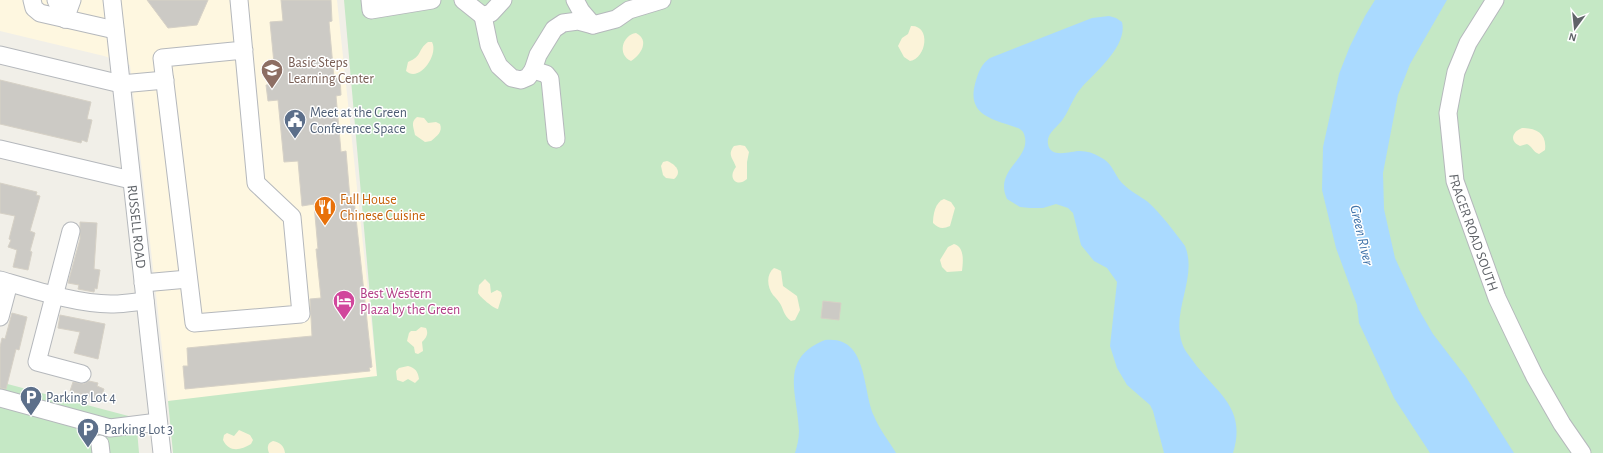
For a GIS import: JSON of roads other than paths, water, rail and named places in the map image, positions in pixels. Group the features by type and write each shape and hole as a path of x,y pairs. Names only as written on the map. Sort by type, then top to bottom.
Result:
{"street":[{"path":"32,0 34,8 40,13 115,30"},
{"path":"56,0 65,19"},
{"path":"65,19 72,0"},
{"name":"RUSSELL ROAD","path":"112,0 162,453"},
{"path":"239,0 244,50 256,183 292,217 301,314 194,323 162,58 244,50"},
{"path":"370,0 371,10 432,0"},
{"path":"463,0 483,16 489,45 499,66 512,78 521,80 528,77 533,70 538,55 554,29 563,23 578,21 593,25 616,19 629,10 662,0"},
{"path":"483,16 491,13 502,0"},
{"path":"575,0 581,11 593,25"},
{"name":"FRAGER ROAD SOUTH","path":"1495,0 1468,43 1456,72 1448,113 1455,181 1497,298 1535,377 1562,424 1582,453"},
{"path":"0,55 122,84 165,80"},
{"path":"533,70 546,74 550,79 556,139"},
{"path":"0,149 131,180"},
{"path":"71,231 37,362 82,374"},
{"path":"143,283 188,279"},
{"path":"0,317 4,282 92,303 114,304 145,301"},
{"path":"0,398 110,428 158,422"}],"water":[{"name":"Green River","path":"1375,0 1447,0 1410,64 1398,95 1383,173 1384,209 1395,258 1419,310 1433,334 1466,377 1514,453 1430,453 1394,398 1359,323 1357,305 1336,248 1322,190 1323,147 1339,74 1350,46"},
{"path":"1109,16 1122,22 1123,31 1120,40 1109,58 1079,91 1063,119 1051,133 1048,144 1050,149 1057,153 1085,151 1095,154 1108,162 1123,184 1148,202 1158,212 1185,246 1188,258 1188,270 1180,319 1182,343 1193,361 1220,392 1233,412 1236,424 1236,437 1233,453 1164,453 1150,405 1127,385 1117,368 1110,346 1117,282 1107,268 1094,261 1081,245 1073,213 1068,208 1056,204 1043,208 1020,207 1007,199 1004,189 1005,180 1023,150 1025,143 1024,134 1022,130 1018,128 986,116 977,107 974,101 977,76 982,66 990,58 1092,18"},
{"path":"825,340 839,341 849,346 856,355 865,379 870,405 876,421 896,453 795,453 799,431 794,391 796,367 801,357 810,348"}],"place":[{"name":"Basic Steps Learning Center","path":"272,90"},
{"name":"Meet at the Green Conference Space","path":"295,140"},
{"name":"Full House Chinese Cuisine","path":"325,226"},
{"name":"Best Western Plaza by the Green","path":"344,320"},
{"name":"Parking Lot 4","path":"31,416"},
{"name":"Parking Lot 3","path":"88,448"}]}
